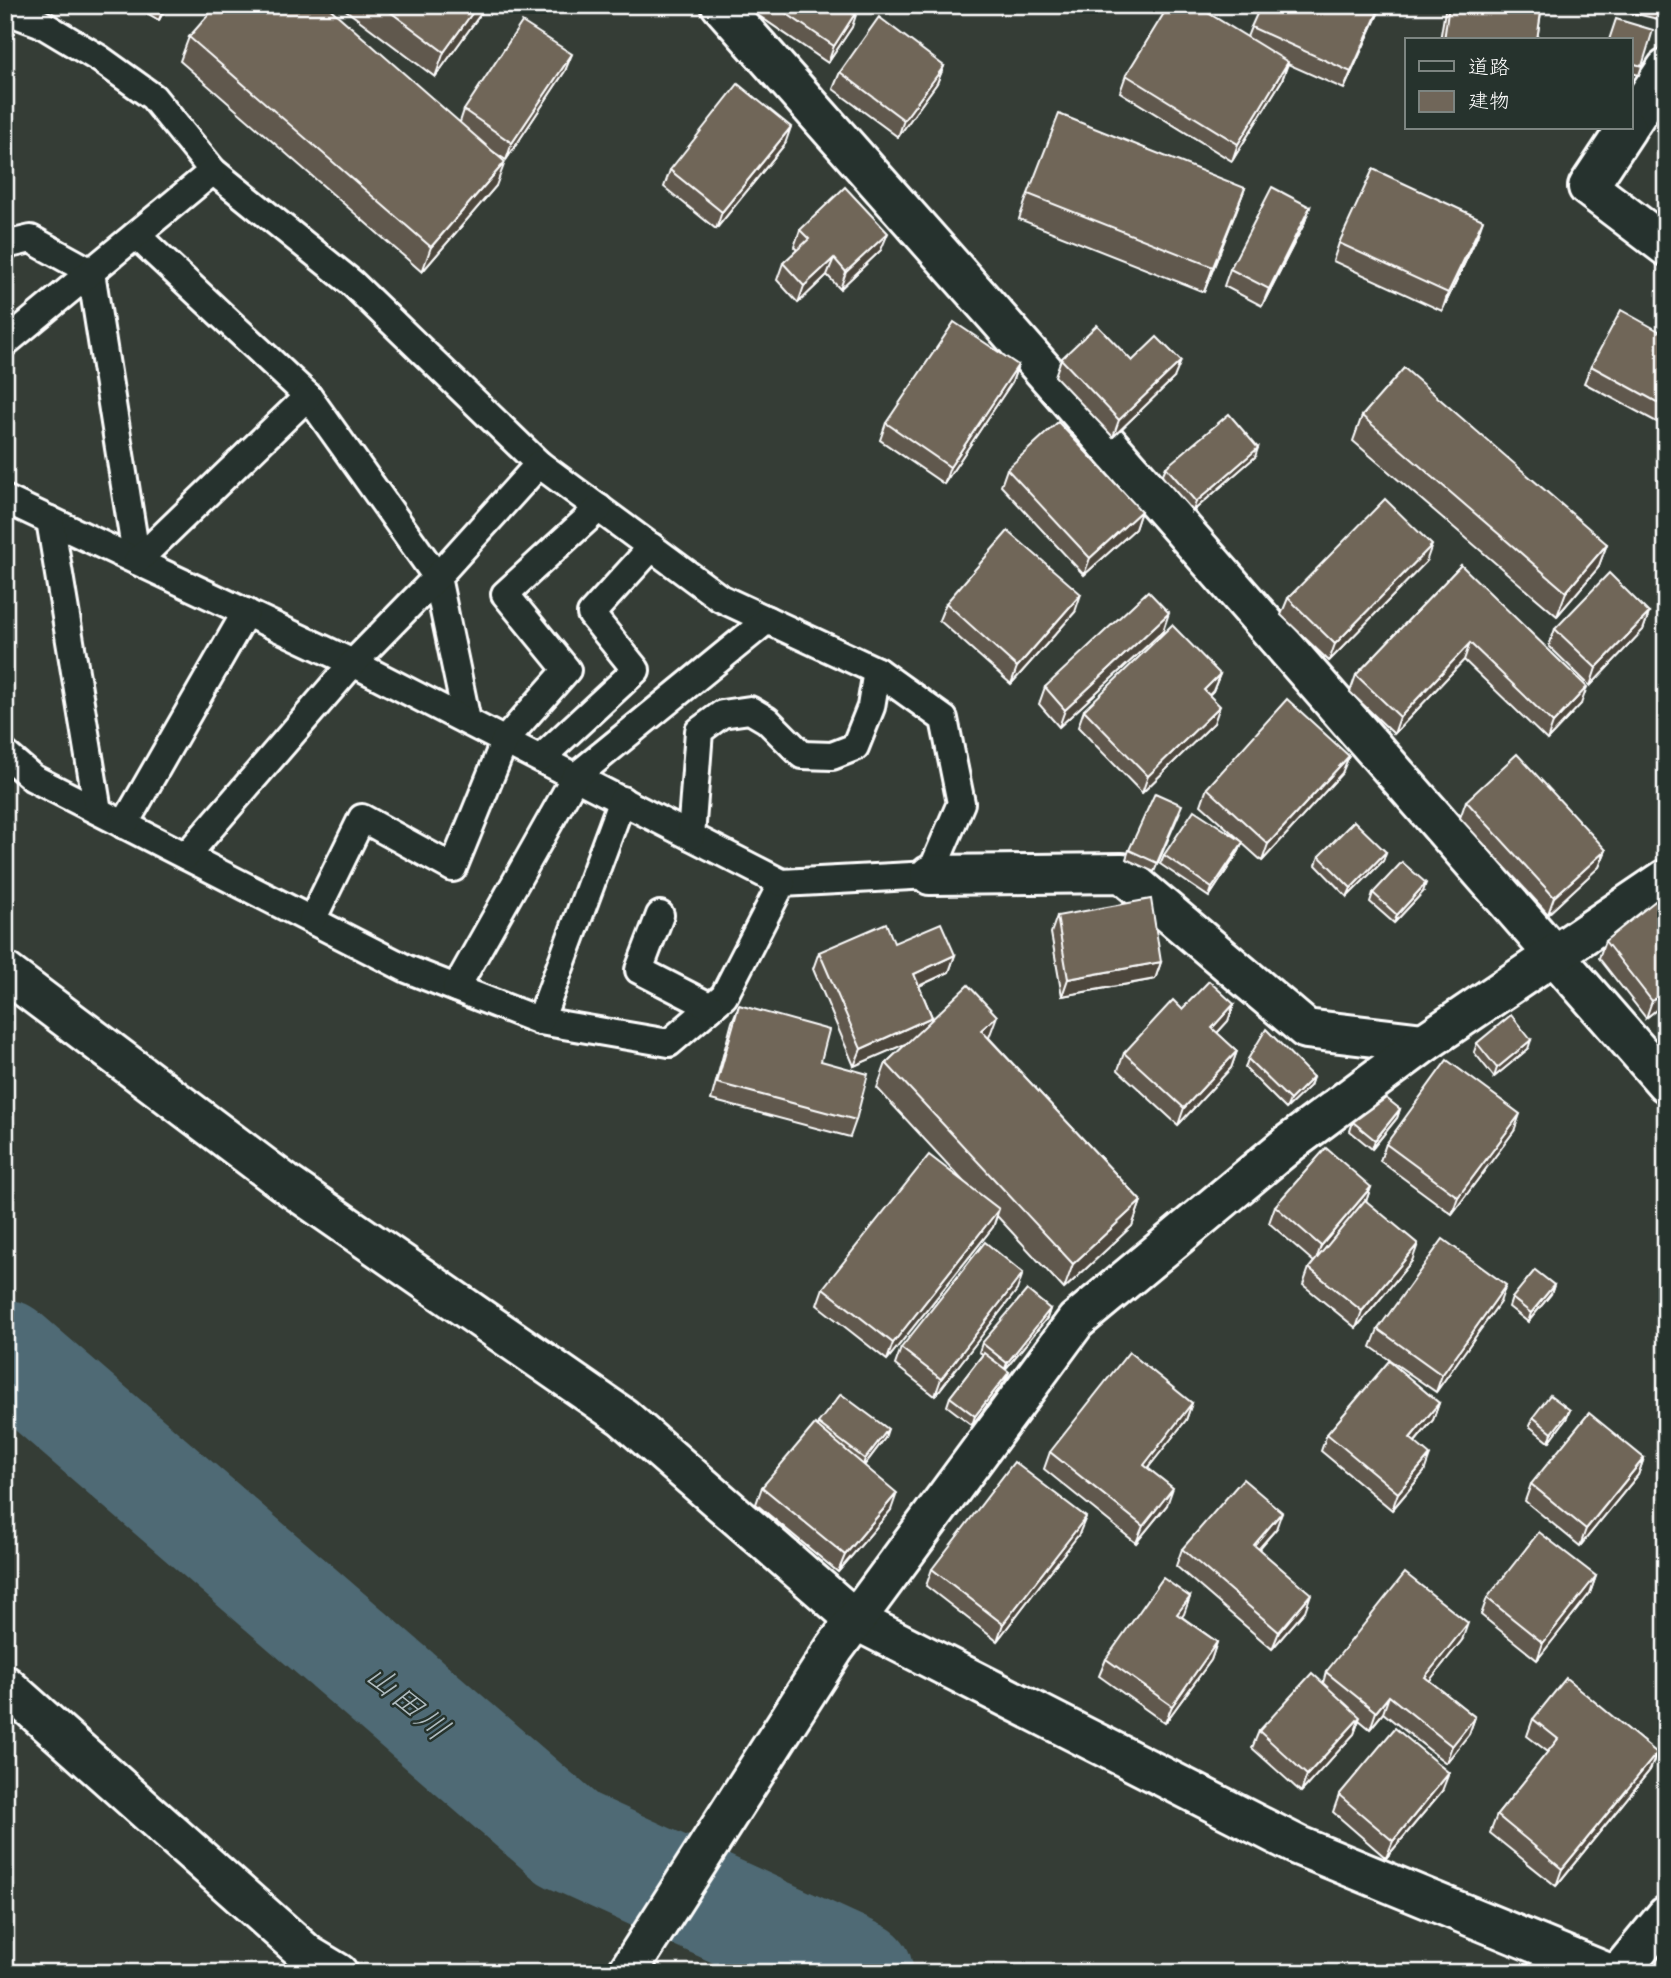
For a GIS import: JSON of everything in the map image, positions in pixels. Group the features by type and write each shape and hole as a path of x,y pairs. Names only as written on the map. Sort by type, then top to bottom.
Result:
{"street":[{"path":"721,5 1666,1083"},
{"path":"1632,120 1666,69"},
{"path":"1626,130 1588,187 1666,246"},
{"path":"930,875 1122,873 1306,1029 1424,1043"},
{"path":"626,1973 846,1635 1076,1321 1291,1142 1424,1043 1666,879"},
{"path":"5,972 285,1183 623,1417 846,1635 1299,1846 1608,1973"},
{"path":"5,1685 308,1955 338,1973"},
{"path":"1619,1973 1666,1916"}],"lane":[{"path":"5,10 40,23 100,59 153,97 213,171 352,283 539,464 720,597 877,671 944,719 961,803 930,875 782,883 353,663 5,499"},
{"path":"5,343 213,171"},
{"path":"136,235 308,396 437,577 467,721"},
{"path":"5,245 31,239 91,272"},
{"path":"91,272 137,561"},
{"path":"137,561 308,396"},
{"path":"186,856 353,663 437,577 539,464"},
{"path":"312,920 362,818 453,867 505,740 568,670 505,594 599,508"},
{"path":"50,520 98,811"},
{"path":"541,758 636,670 591,614 652,547"},
{"path":"124,825 246,612"},
{"path":"456,988 575,777 767,620"},
{"path":"691,835 699,731 722,714 750,710 767,720 802,755 832,756 855,747 871,707 877,671"},
{"path":"5,754 33,778 407,969 540,1021 669,1043 724,996 782,883"},
{"path":"540,1021 622,800"},
{"path":"660,915 639,970 711,1007"}],"building":[{"path":"217,5 326,5 505,162 431,247 189,37"},
{"path":"381,5 478,5 444,52"},
{"path":"774,5 852,5 858,9 834,46"},
{"path":"1169,5 1195,5 1288,62 1238,144 1126,75"},
{"path":"1261,5 1381,5 1351,72 1251,27"},
{"path":"1449,5 1542,5 1537,38 1444,38"},
{"path":"879,17 944,66 904,120 840,72"},
{"path":"1616,19 1653,30 1642,66 1632,63 1632,38 1610,38"},
{"path":"522,22 572,54 512,143 464,110"},
{"path":"738,84 791,127 722,212 670,170"},
{"path":"1059,114 1245,188 1213,267 1028,194"},
{"path":"1373,169 1483,220 1448,293 1339,243"},
{"path":"845,187 888,233 846,272 834,258 804,286 783,263 809,239 800,230"},
{"path":"1272,187 1310,207 1269,289 1230,269"},
{"path":"1621,310 1666,335 1666,407 1591,366"},
{"path":"954,322 1018,365 950,467 886,423"},
{"path":"1097,325 1132,361 1157,337 1181,361 1119,420 1061,359"},
{"path":"1404,368 1607,544 1566,592 1362,416"},
{"path":"1229,414 1258,448 1196,502 1166,467"},
{"path":"1058,422 1141,511 1090,558 1007,469"},
{"path":"1385,499 1432,545 1335,644 1288,598"},
{"path":"1008,531 1081,594 1017,667 946,603"},
{"path":"1461,565 1587,687 1553,723 1470,643 1400,717 1356,675"},
{"path":"1609,573 1649,613 1596,668 1555,629"},
{"path":"1148,591 1169,613 1065,710 1045,687"},
{"path":"1172,625 1220,674 1204,690 1220,706 1148,776 1084,710"},
{"path":"1287,699 1349,756 1268,844 1207,788"},
{"path":"1517,754 1606,850 1554,897 1466,801"},
{"path":"1155,793 1182,805 1157,863 1129,850"},
{"path":"1194,810 1243,842 1212,888 1164,855"},
{"path":"1354,821 1386,852 1351,888 1319,856"},
{"path":"1402,862 1426,883 1397,915 1373,893"},
{"path":"1659,898 1666,907 1666,990 1652,1001 1605,941"},
{"path":"1151,899 1161,962 1068,979 1057,916"},
{"path":"886,923 894,943 941,923 955,955 914,974 932,1017 861,1049 819,952"},
{"path":"1209,981 1234,1004 1212,1028 1237,1051 1184,1108 1124,1053 1173,1000 1182,1009"},
{"path":"968,985 997,1016 981,1030 1141,1201 1073,1264 886,1063"},
{"path":"739,1005 829,1030 821,1061 868,1074 856,1120 717,1083"},
{"path":"1511,1015 1531,1040 1497,1068 1477,1043"},
{"path":"1266,1029 1313,1077 1290,1100 1248,1059"},
{"path":"1447,1060 1520,1114 1458,1197 1386,1144"},
{"path":"1386,1098 1400,1109 1375,1140 1353,1122"},
{"path":"1326,1148 1371,1187 1321,1246 1275,1206"},
{"path":"929,1155 999,1209 893,1343 823,1288"},
{"path":"1365,1200 1418,1244 1362,1311 1309,1268"},
{"path":"1443,1239 1506,1285 1442,1375 1378,1329"},
{"path":"985,1242 1023,1273 941,1379 901,1348"},
{"path":"1535,1270 1554,1285 1531,1313 1512,1298"},
{"path":"1027,1290 1050,1309 1007,1363 982,1343"},
{"path":"1129,1352 1192,1403 1144,1465 1173,1488 1143,1526 1050,1452"},
{"path":"984,1353 1009,1372 975,1416 950,1397"},
{"path":"1389,1361 1439,1403 1410,1438 1430,1455 1398,1493 1327,1434"},
{"path":"841,1394 888,1429 865,1459 818,1423"},
{"path":"1550,1395 1570,1410 1552,1433 1533,1417"},
{"path":"1589,1413 1644,1458 1586,1529 1531,1484"},
{"path":"815,1424 897,1493 845,1555 762,1487"},
{"path":"1014,1462 1086,1517 1003,1624 932,1569"},
{"path":"1243,1479 1282,1512 1254,1545 1311,1594 1279,1632 1182,1549"},
{"path":"1539,1532 1596,1576 1543,1643 1487,1598"},
{"path":"1405,1573 1468,1623 1425,1677 1475,1717 1452,1746 1389,1696 1376,1712 1326,1672"},
{"path":"1163,1578 1190,1597 1177,1614 1217,1642 1172,1706 1106,1659"},
{"path":"1312,1673 1360,1717 1307,1775 1259,1731"},
{"path":"1566,1678 1657,1753 1562,1869 1497,1815 1558,1739 1533,1719"},
{"path":"1395,1728 1449,1773 1393,1841 1339,1795"}],"waterway":[{"name":"山田川","path":"5,1352 568,1839 861,1973"}]}
